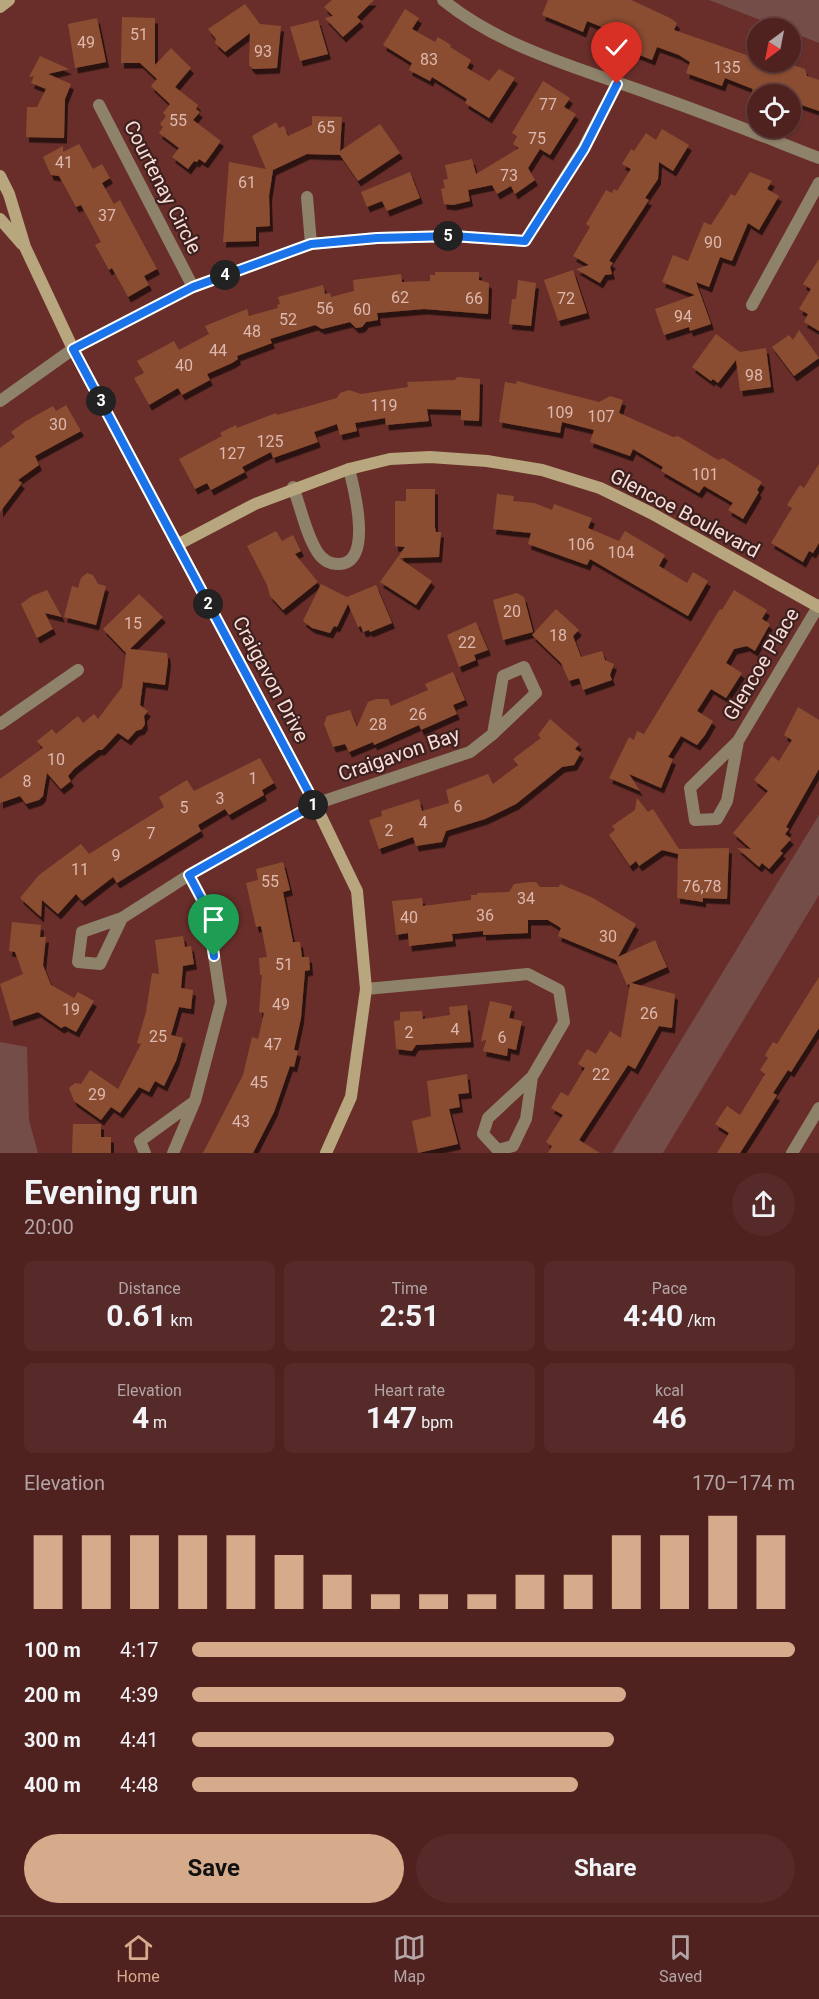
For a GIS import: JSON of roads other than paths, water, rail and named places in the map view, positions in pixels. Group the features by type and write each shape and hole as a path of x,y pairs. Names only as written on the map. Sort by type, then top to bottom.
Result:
{"street":[{"path":"0,8 9,0"},
{"path":"443,0 512,42 617,84 654,95 819,158"},
{"path":"0,401 73,349 193,287 311,244 377,238 453,236 525,241 584,149 617,84"},
{"name":"Courtenay Circle","path":"99,105 193,287"},
{"name":"Craigavon Drive","path":"0,176 9,194 25,247 73,349 315,804 357,891 366,989 351,1097 326,1153"},
{"path":"752,305 819,183"},
{"path":"307,197 311,244"},
{"name":"Craigavon Drive","path":"0,219 25,247"},
{"name":"Glencoe Boulevard","path":"177,545 255,504 348,469 390,459 430,457 487,461 542,470 600,488 651,513 819,606"},
{"path":"293,488 318,553 327,563 341,564 352,558 359,542 358,502 348,469"},
{"name":"Glencoe Place","path":"738,741 727,801 717,819 695,820 690,788 738,741 819,606"},
{"name":"Craigavon Bay","path":"122,918 189,875 315,804 470,752 493,734 536,693 524,668 503,676 493,734"},
{"path":"0,724 78,670"},
{"path":"173,1153 195,1101 221,1002 207,909 189,875"},
{"path":"366,989 528,975 559,990 564,1022 532,1077 488,1118 483,1134 498,1150 513,1146 526,1119 532,1077"},
{"path":"145,1153 140,1141 195,1101"},
{"path":"792,1153 819,1108"}]}
